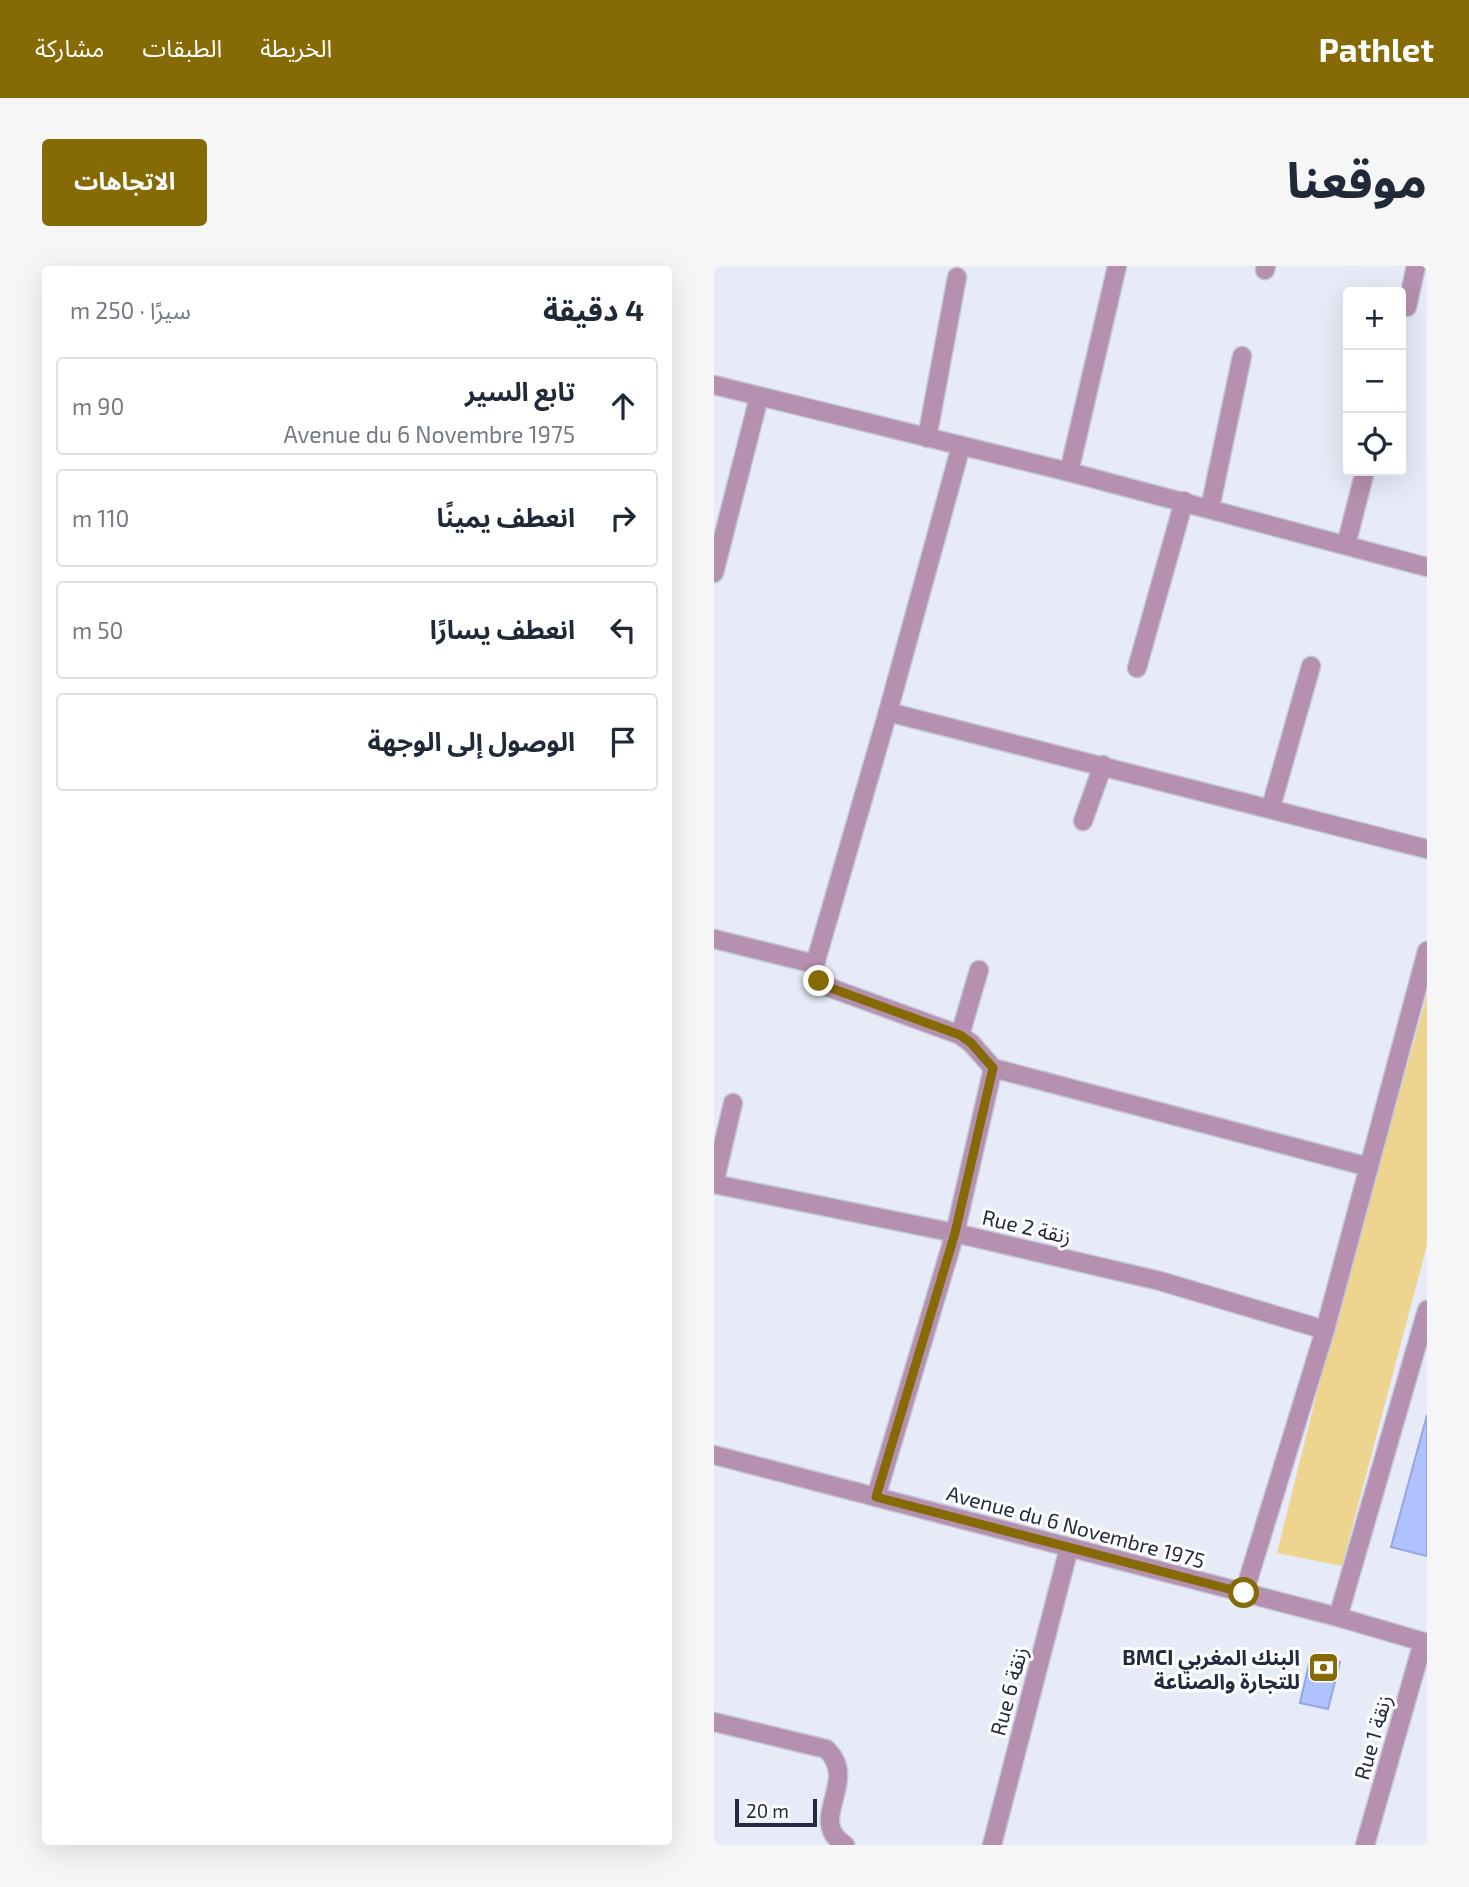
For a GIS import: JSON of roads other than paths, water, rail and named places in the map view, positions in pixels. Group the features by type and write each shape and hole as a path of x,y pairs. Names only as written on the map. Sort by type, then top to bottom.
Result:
{"street":[{"path":"1069,472 1117,266"},
{"path":"1407,307 1416,266"},
{"path":"927,438 957,277"},
{"path":"1210,508 1242,356"},
{"path":"714,385 1184,501 1427,567"},
{"path":"714,573 717,551 759,397"},
{"path":"961,446 815,964 819,981 828,987 960,1035 971,1043 993,1068 1369,1167"},
{"path":"1346,545 1364,476"},
{"path":"1137,667 1184,501"},
{"path":"1270,807 1311,666"},
{"path":"888,712 1427,849"},
{"path":"1083,821 1102,765"},
{"path":"714,939 815,964"},
{"path":"1244,1593 1325,1330 1427,951"},
{"path":"960,1035 979,970"},
{"path":"876,1497 955,1233 993,1068"},
{"path":"714,1184 733,1103"},
{"name":"Rue 2 زنقة","path":"714,1184 955,1233 1160,1281 1325,1330"},
{"path":"1338,1617 1427,1310"},
{"name":"Avenue du 6 Novembre 1975","path":"714,1455 1425,1642"},
{"name":"Rue 6 زنقة","path":"992,1845 1069,1548"},
{"name":"Rue 1 زنقة","path":"1365,1845 1425,1642"},
{"path":"714,1722 826,1749 834,1756 839,1773 829,1826 834,1838 845,1845"}],"place":[{"name":"BMCI البنك المغربي للتجارة والصناعة","path":"1323,1668"}]}
